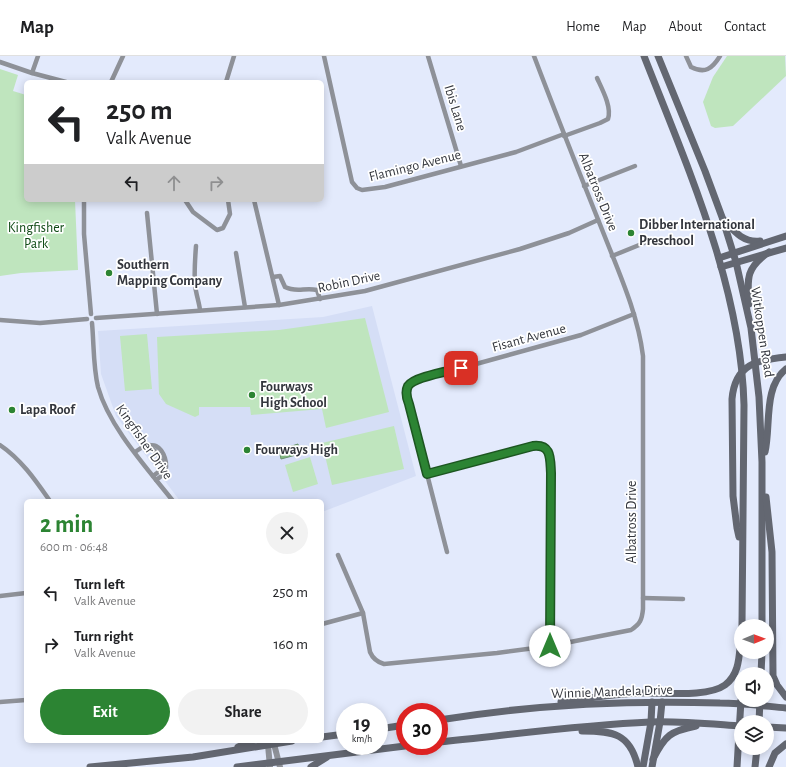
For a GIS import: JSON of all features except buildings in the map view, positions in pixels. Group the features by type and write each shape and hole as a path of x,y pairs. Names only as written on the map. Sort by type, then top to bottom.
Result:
{"main road":[{"name":"Witkoppen Road","path":"644,56 690,174 721,267 741,352 744,378 742,619"},
{"name":"Witkoppen Road","path":"658,56 722,217 736,262 751,328 759,397 762,462 762,619"},
{"path":"722,217 740,237 747,240 757,241 786,236"},
{"path":"718,258 776,238"},
{"path":"721,267 786,248"},
{"path":"751,328 748,291 749,276 758,259 769,252"},
{"path":"742,543 737,528 733,496 733,393 736,382 742,372 751,365 758,361 786,357"},
{"path":"762,462 772,391 778,378 786,369"},
{"path":"762,479 767,502 772,552 774,676 777,685 786,697"},
{"path":"538,708 551,704 607,696 641,693 700,693 716,690 730,681 736,672 739,659"},
{"path":"643,767 651,722 652,702"},
{"name":"Winnie Mandela Drive","path":"448,718 538,708 652,702 720,703 786,708"},
{"path":"652,767 662,702"},
{"path":"737,767 741,707"},
{"path":"448,741 540,730 651,722 734,726"},
{"path":"653,759 660,744 674,732 708,724"},
{"path":"774,727 786,728"},
{"path":"540,730 596,731 613,734 631,746 638,767"},
{"path":"324,737 336,735"},
{"path":"229,752 249,743"},
{"path":"90,767 229,752 271,743"},
{"path":"769,767 775,753 786,744"},
{"path":"237,767 279,764 330,755 396,747"},
{"path":"311,767 330,755"},
{"path":"755,767 756,755"}],"street":[{"path":"32,74 38,56"},
{"path":"112,80 123,56"},
{"path":"227,80 234,56"},
{"name":"Flamingo Avenue","path":"324,56 350,176 352,182 357,188 362,190 385,187 516,152 600,123 608,119 609,114 598,78"},
{"name":"Ibis Lane","path":"428,56 461,166"},
{"name":"Albatross Drive","path":"338,555 363,613 370,652 373,658 384,664 497,653 550,646 631,630 639,625 642,619 642,341 634,314 534,56"},
{"path":"686,56 691,67 702,71 710,68 720,56"},
{"path":"0,62 32,74 58,80"},
{"path":"584,186 635,166"},
{"path":"0,320 40,322 87,319 92,323 95,321 96,318 91,314 84,234 84,202"},
{"path":"186,202 193,212 217,230 223,228 229,216 228,202"},
{"path":"254,202 279,305"},
{"path":"147,213 157,314"},
{"name":"Robin Drive","path":"96,318 279,305 366,291 520,249 569,233 598,220"},
{"path":"612,256 649,241"},
{"path":"196,246 194,265 195,284 200,310"},
{"path":"236,253 245,307"},
{"path":"273,277 280,276 282,284 285,287 296,291 317,290 320,299"},
{"path":"87,319 88,315 91,314"},
{"name":"Fisant Avenue","path":"427,474 407,395 408,387 411,382 581,335 634,314"},
{"name":"Kingfisher Drive","path":"92,323 96,374 99,388 110,416 135,452 171,499"},
{"path":"135,452 149,444 156,446 165,459 165,469 164,474 155,478"},
{"path":"0,445 6,449 31,475 49,499"},
{"path":"447,552 427,474 533,446 542,447 548,452 550,457 551,473 550,646"},
{"path":"0,596 24,593"},
{"path":"643,598 683,599"},
{"path":"324,623 363,613"},
{"path":"0,702 24,700"},
{"path":"271,743 279,764"},
{"path":"270,765 271,743"}],"shaded area":[{"name":"Fourways High School","path":"372,306 416,476 324,511 324,499 178,499 116,416 101,374 98,331 323,317"},
{"path":"298,444 300,454 281,459 279,450"}],"green space":[{"path":"727,56 785,56 786,76 733,126 715,128 711,126 703,102 713,77"},
{"name":"Kingfisher Park","path":"0,69 18,75 13,91 24,94 24,202 75,202 78,270 21,273 0,276"},
{"path":"365,318 389,412 326,428 322,409 251,415 250,407 199,407 199,415 195,417 166,404 159,394 157,337 279,330"},
{"path":"147,334 152,389 125,391 120,336"},
{"path":"394,426 404,469 332,485 322,443"},
{"path":"310,457 318,484 293,492 285,465"}],"place":[{"name":"Dibber International Preschool","path":"631,233"},
{"name":"Southern Mapping Company","path":"109,273"},
{"name":"Fourways High School","path":"252,395"},
{"name":"Lapa Roof","path":"12,410"},
{"name":"Fourways High","path":"247,450"}],"route":[{"path":"461,368 411,382 406,391 427,474 533,446 546,449 550,457 551,473 550,646"}]}
